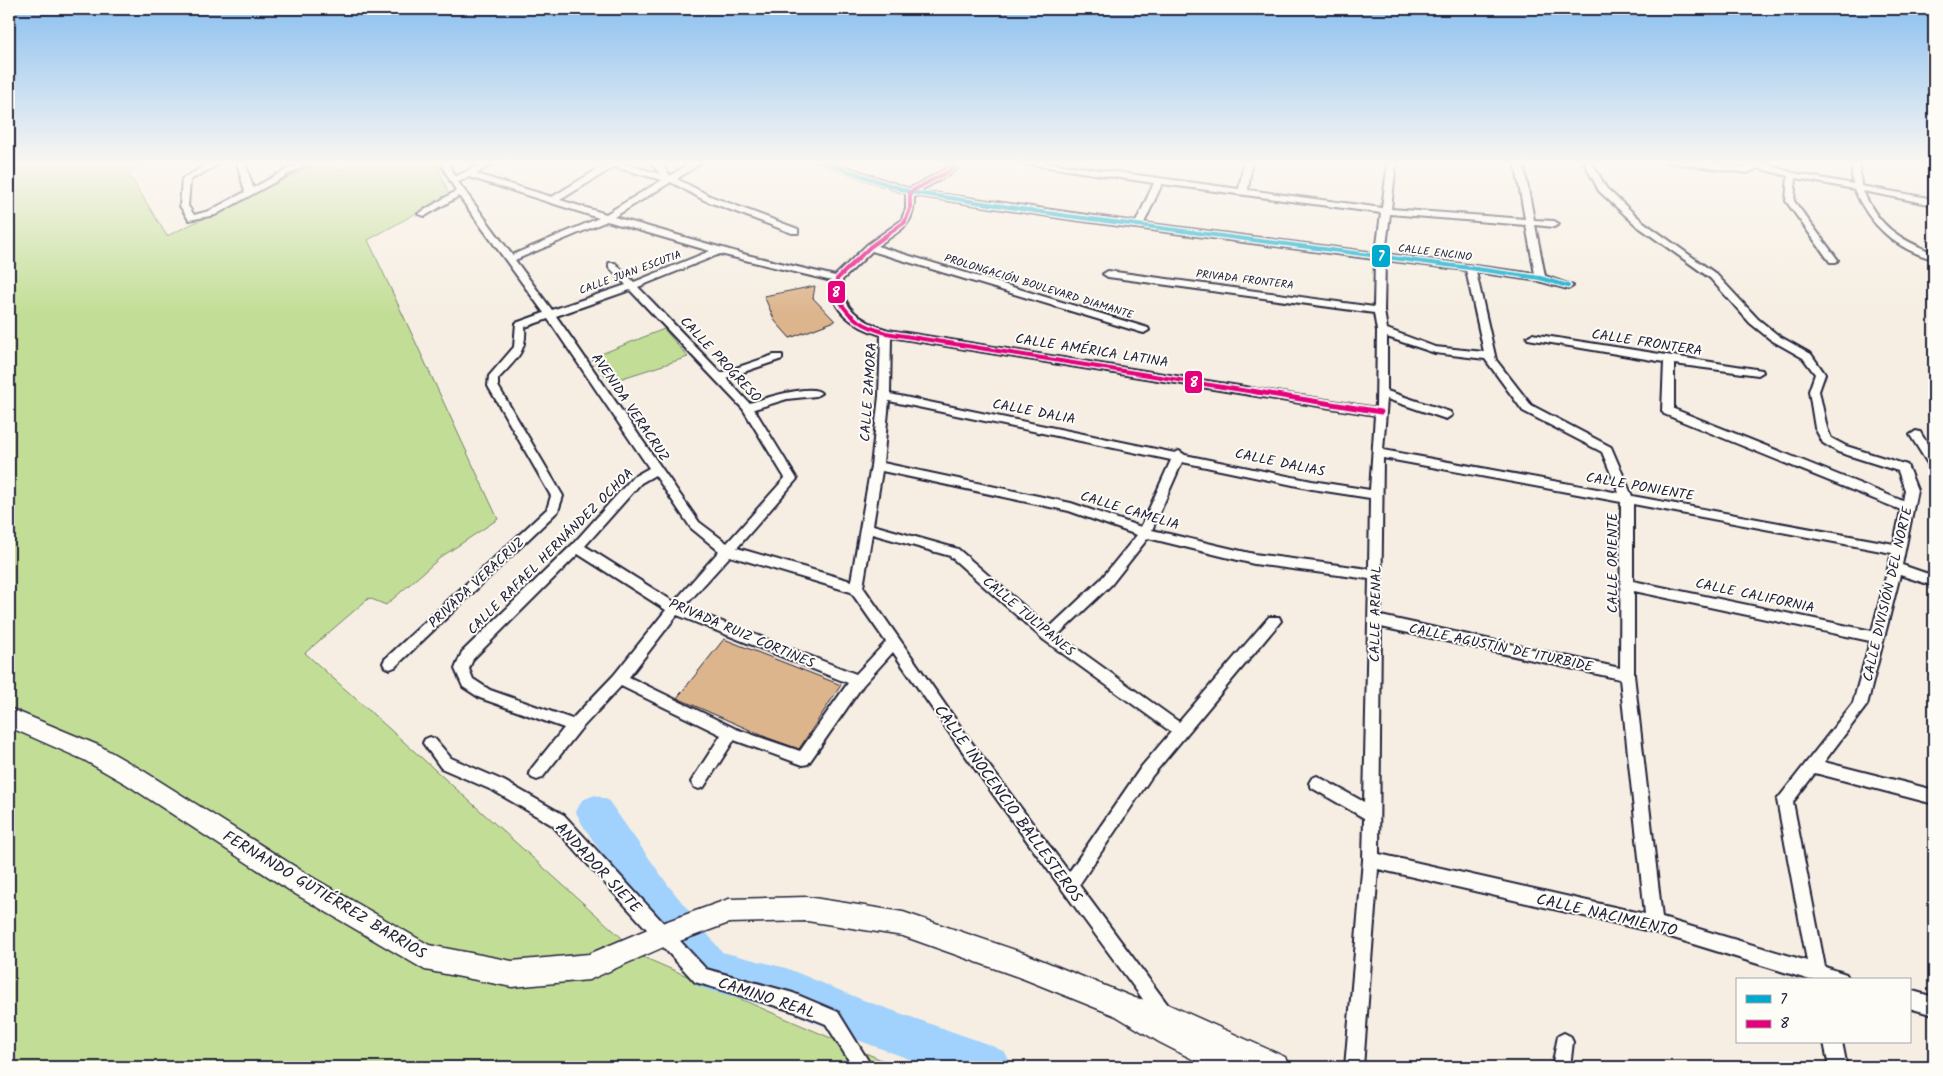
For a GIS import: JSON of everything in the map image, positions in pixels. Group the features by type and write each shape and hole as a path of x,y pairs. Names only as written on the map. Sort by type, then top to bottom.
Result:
{"main road":[{"name":"FERNANDO GUTIÉRREZ BARRIOS","path":"9,717 92,753 134,777 301,884 425,957 512,974 589,967 669,932 729,911 807,909 903,924 1024,966 1166,1024"},
{"path":"1166,1024 1237,1067"},
{"path":"1166,1024 1275,1067"}],"street":[{"path":"187,212 189,217 196,218 213,212"},
{"name":"AVENIDA VERACRUZ","path":"476,212 549,314 695,525 727,550 856,588"},
{"path":"589,212 771,266 838,279 870,247 905,222 909,212"},
{"path":"510,259 615,212"},
{"path":"744,212 794,231"},
{"name":"CALLE ENCINO","path":"1050,212 1470,268 1540,278 1568,286"},
{"path":"1139,225 1145,212"},
{"name":"CALLE ARENAL","path":"1354,1067 1371,860 1376,495 1377,453 1381,412 1382,331 1379,311 1380,256 1387,212"},
{"path":"1403,212 1554,224"},
{"path":"1528,212 1540,278"},
{"name":"CALLE DIVISIÓN DEL NORTE","path":"1627,212 1639,223 1713,276 1754,321 1776,338 1807,356 1820,374 1814,391 1821,428 1827,440 1842,449 1903,468 1911,490 1895,568 1860,706 1785,800 1818,976"},
{"path":"1798,212 1833,260"},
{"path":"1869,212 1886,234 1904,244 1934,256"},
{"name":"PROLONGACIÓN BOULEVARD DIAMANTE","path":"870,247 1144,330"},
{"name":"CALLE JUAN ESCUTIA","path":"557,496 493,386 493,378 521,342 520,325 632,286 718,251"},
{"name":"CALLE PROGRESO","path":"612,265 747,407 791,479 727,550"},
{"name":"CALLE ORIENTE","path":"1470,268 1491,360 1526,408 1607,450 1627,499 1627,675 1654,924"},
{"name":"PRIVADA FRONTERA","path":"1108,274 1379,311"},
{"name":"CALLE ZAMORA","path":"838,279 836,291 843,309 867,327 886,333 884,396 877,466 856,588"},
{"path":"1382,331 1411,345 1449,354 1490,356"},
{"name":"CALLE AMÉRICA LATINA","path":"886,333 1381,412"},
{"name":"CALLE FRONTERA","path":"1532,337 1669,360 1758,372"},
{"path":"719,377 778,357"},
{"path":"1669,360 1668,411 1907,508"},
{"path":"747,407 787,396 816,393"},
{"path":"1381,393 1446,415"},
{"name":"CALLE DALIA","path":"884,396 1178,455"},
{"path":"1916,435 1934,464"},
{"name":"CALLE PONIENTE","path":"1377,453 1898,549"},
{"path":"1049,636 1106,582 1145,533 1178,455"},
{"name":"CALLE DALIAS","path":"1178,455 1312,485 1376,495"},
{"name":"CALLE CAMELIA","path":"877,466 1071,508 1145,533 1254,559 1375,575"},
{"name":"CALLE RAFAEL HERNÁNDEZ OCHOA","path":"575,726 485,694 468,683 462,669 468,656 577,547 637,480 656,469"},
{"name":"PRIVADA VERACRUZ","path":"390,663 552,511 557,496"},
{"name":"CALLE TULIPANES","path":"866,528 954,552 1049,636 1180,731"},
{"name":"PRIVADA RUIZ CORTINES","path":"577,547 675,609 858,681"},
{"path":"537,773 575,726 619,679 675,609 727,550"},
{"path":"1895,568 1934,581"},
{"name":"CALLE CALIFORNIA","path":"1627,585 1877,637"},
{"name":"CALLE INOCENCIO BALLESTEROS","path":"856,588 1166,1024"},
{"name":"CALLE AGUSTÍN DE ITURBIDE","path":"1375,620 1627,675"},
{"path":"1069,886 1147,771 1274,621"},
{"path":"619,679 731,733 803,759 858,681 894,642"},
{"path":"699,782 731,733"},
{"name":"ANDADOR SIETE","path":"430,743 446,763 499,786 558,820 669,932"},
{"path":"1812,766 1934,797"},
{"path":"1317,783 1371,814"},
{"name":"CALLE NACIMIENTO","path":"1371,860 1654,924 1818,976"},
{"name":"CAMINO REAL","path":"669,932 701,976 793,1002 832,1018 863,1067"},
{"path":"1910,999 1934,1006"},
{"path":"1561,1067 1564,1042"},
{"path":"1833,1044 1838,1067"}],"green space":[{"path":"9,212 152,212 167,236 216,212 418,212 368,240 498,519 441,557 386,605 369,598 305,653 643,957 898,1067 9,1067"},
{"path":"664,329 688,357 610,382 591,358"}],"building":[{"path":"815,286 813,298 835,321 790,338 775,321 764,296"},
{"path":"724,639 841,685 799,749 768,738 677,698"}],"waterway":[{"path":"595,812 654,898 710,970 786,989 863,1021 990,1067"}],"transit line":[{"name":"8","path":"909,212 905,222 870,247 837,279 836,291 843,309 867,327 886,333 1381,412"},
{"name":"7","path":"1043,212 1470,268 1540,278 1568,286"}]}
